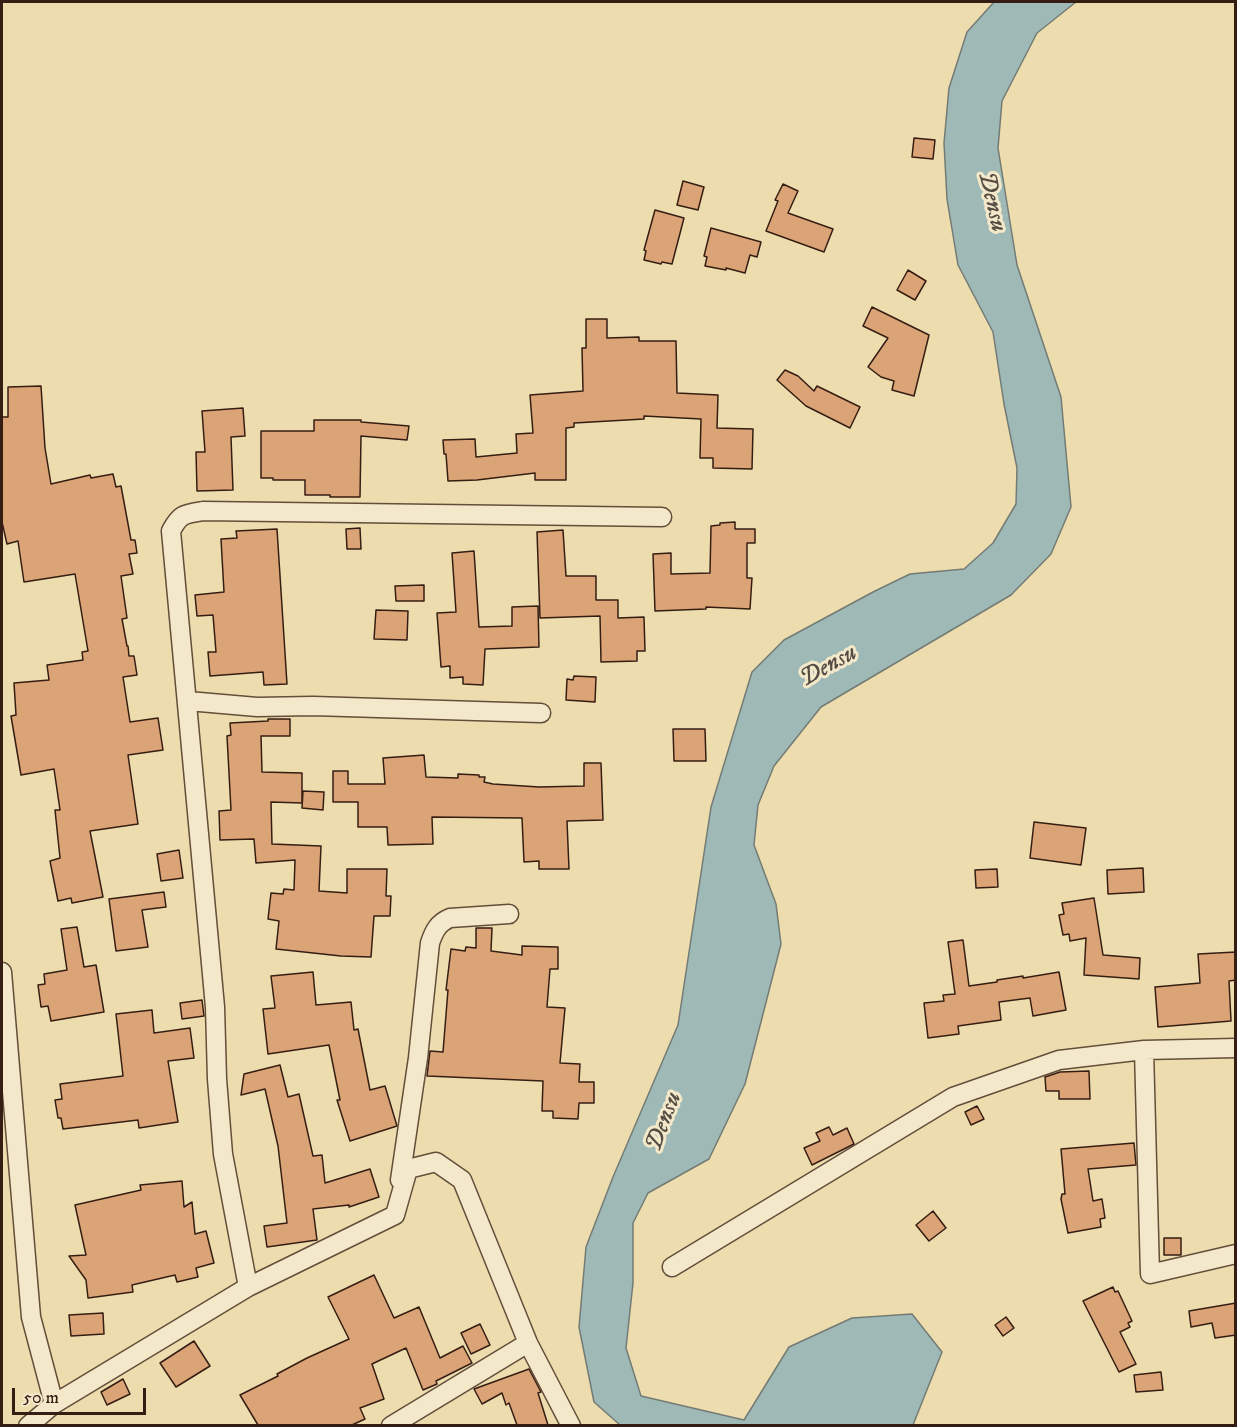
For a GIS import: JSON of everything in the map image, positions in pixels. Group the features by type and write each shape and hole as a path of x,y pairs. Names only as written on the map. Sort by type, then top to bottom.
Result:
{"street":[{"path":"248,1287 223,1154 217,1079 215,1007 171,531 182,515 203,511 662,517"},
{"path":"188,701 257,707 313,706 541,714"},
{"path":"395,1215 418,1058 432,934 442,922 450,918 509,914"},
{"path":"2,972 32,1317 54,1404"},
{"path":"672,1267 952,1097 1059,1060 1144,1050 1236,1048"},
{"path":"1144,1050 1150,1274 1236,1254"},
{"path":"28,1425 54,1404 248,1287 395,1215 408,1169 436,1162 462,1180 528,1343 571,1425"},
{"path":"392,1425 528,1343"}],"water":[{"name":"Densu","path":"994,2 1076,2 1037,33 1002,101 998,148 1017,265 1061,397 1071,507 1051,554 1011,595 821,707 774,766 758,805 754,845 776,904 781,944 745,1084 709,1159 648,1193 633,1223 633,1283 626,1348 641,1396 744,1420 789,1347 852,1318 912,1314 942,1352 913,1425 620,1425 594,1402 579,1327 586,1247 613,1177 678,1025 711,807 752,672 784,640 910,574 964,569 993,543 1016,504 1017,468 993,332 958,265 947,199 944,143 949,88 967,32"}],"building":[{"path":"914,138 935,140 933,159 912,157"},
{"path":"683,181 704,187 698,210 677,205"},
{"path":"783,184 798,191 788,213 833,229 824,252 766,231 778,201 775,200"},
{"path":"655,210 684,218 672,264 644,260 646,251 644,250"},
{"path":"711,228 761,242 757,257 750,255 745,273 705,266 707,257 704,256"},
{"path":"908,270 926,281 915,300 897,290"},
{"path":"872,307 929,335 914,396 892,390 894,381 881,377 868,367 888,338 863,326"},
{"path":"586,319 607,319 607,338 639,337 639,341 676,341 677,393 718,395 717,428 753,429 752,469 713,468 713,458 700,458 701,419 644,416 644,419 574,423 574,427 566,428 566,480 535,480 535,473 448,481 443,440 475,439 476,457 517,453 516,434 533,433 530,395 583,391 582,348 586,348"},
{"path":"785,370 798,376 814,391 817,386 860,407 850,428 806,406 777,380"},
{"path":"41,386 45,448 51,484 90,475 91,478 113,474 116,487 121,486 131,540 135,540 137,553 129,554 133,574 121,576 127,618 122,619 129,656 134,656 137,675 123,677 130,722 158,718 163,750 128,755 138,824 90,831 103,897 72,903 71,898 58,901 50,861 60,858 55,810 60,810 54,769 21,775 11,716 16,715 14,683 49,680 47,665 83,660 82,652 88,651 75,574 24,582 18,541 7,544 2,522 2,417 8,417 8,387"},
{"path":"243,408 245,436 231,437 233,490 197,491 196,452 205,452 202,411"},
{"path":"314,420 361,420 361,422 409,426 407,440 361,436 360,497 305,495 305,480 261,478 261,431 314,431"},
{"path":"735,522 735,529 755,529 755,543 747,543 747,578 752,578 750,609 706,607 706,609 655,611 653,554 671,553 671,574 710,573 711,526"},
{"path":"360,528 361,549 347,549 346,529"},
{"path":"277,529 287,684 264,685 263,672 210,676 208,652 216,652 213,615 197,616 195,595 224,592 221,539 237,538 236,531"},
{"path":"563,530 566,576 596,576 596,600 618,600 618,618 644,617 645,651 637,651 637,661 601,662 600,616 540,618 537,532"},
{"path":"474,551 479,627 512,626 512,607 538,606 539,647 485,649 483,685 463,684 463,677 450,678 450,666 441,667 437,613 456,612 452,553"},
{"path":"424,585 424,601 396,601 395,586"},
{"path":"376,610 408,611 407,640 374,639"},
{"path":"574,676 596,677 595,702 566,700 567,679 573,680"},
{"path":"268,719 290,719 290,736 261,736 262,772 302,773 302,803 271,802 272,844 321,846 319,891 347,893 347,869 387,869 386,896 391,896 390,916 374,916 371,957 276,949 279,921 268,919 271,893 283,894 284,889 294,890 295,860 256,863 254,839 220,840 219,811 231,810 227,736 231,735 230,723 268,721"},
{"path":"673,729 705,729 706,761 674,761"},
{"path":"424,755 426,777 458,778 458,774 479,775 479,777 485,777 484,782 493,784 539,787 584,786 584,763 601,763 603,820 567,821 569,869 539,869 539,861 524,862 522,818 432,817 433,844 388,845 387,827 358,827 358,802 333,802 333,771 348,771 348,784 385,784 383,758"},
{"path":"303,791 324,792 323,810 302,808"},
{"path":"1034,822 1086,828 1081,865 1030,858"},
{"path":"179,850 183,878 161,881 157,854"},
{"path":"1143,868 1144,892 1108,894 1107,870"},
{"path":"997,869 998,887 976,888 975,870"},
{"path":"164,892 166,907 142,910 148,947 116,951 109,899"},
{"path":"1094,898 1103,955 1140,958 1139,979 1084,975 1086,938 1070,941 1069,934 1063,935 1059,915 1064,914 1062,903"},
{"path":"77,927 84,967 96,965 104,1012 51,1021 48,1006 41,1007 38,985 45,984 44,974 67,970 61,929"},
{"path":"476,928 492,928 491,951 522,955 522,946 558,947 558,969 550,969 547,1007 565,1008 560,1063 580,1064 579,1082 594,1082 594,1103 579,1103 578,1119 553,1118 553,1111 542,1111 543,1081 427,1076 430,1051 443,1052 448,990 446,990 451,949 465,951 466,947 476,948"},
{"path":"963,940 969,986 1059,972 1066,1010 1033,1016 1030,998 999,1002 1001,1020 958,1026 959,1034 928,1038 924,1003 944,1001 943,995 955,994 948,942"},
{"path":"1236,952 1236,980 1229,981 1231,1021 1158,1027 1155,987 1200,983 1198,954"},
{"path":"313,972 316,1005 351,1002 354,1030 358,1029 370,1090 385,1086 397,1126 350,1141 337,1100 340,1100 329,1045 268,1054 263,1009 275,1008 271,976"},
{"path":"202,1000 204,1016 182,1019 180,1003"},
{"path":"152,1010 154,1033 190,1028 194,1058 168,1061 178,1122 139,1128 138,1120 63,1129 61,1118 58,1118 55,1100 62,1099 60,1084 123,1076 116,1014"},
{"path":"280,1065 288,1097 299,1094 313,1156 322,1155 325,1183 370,1169 379,1197 349,1207 349,1205 313,1209 317,1240 267,1247 264,1226 287,1223 278,1146 265,1089 241,1095 244,1074"},
{"path":"1089,1071 1090,1099 1059,1099 1059,1091 1046,1091 1045,1077 1060,1072"},
{"path":"977,1106 984,1119 971,1125 965,1112"},
{"path":"829,1127 833,1135 847,1128 854,1144 812,1165 804,1148 820,1141 816,1133"},
{"path":"1134,1143 1136,1165 1088,1169 1093,1201 1102,1199 1105,1218 1100,1219 1101,1227 1068,1233 1061,1199 1062,1194 1065,1194 1061,1149"},
{"path":"182,1181 184,1207 192,1202 195,1234 206,1231 214,1263 196,1268 198,1277 177,1282 175,1275 132,1285 133,1292 88,1298 86,1280 69,1256 86,1255 75,1205 141,1190 140,1185"},
{"path":"933,1211 946,1228 929,1241 916,1225"},
{"path":"1164,1238 1181,1238 1181,1255 1164,1255"},
{"path":"374,1275 394,1318 419,1307 440,1358 463,1346 472,1363 423,1390 406,1348 372,1364 384,1399 360,1408 365,1419 352,1425 258,1425 240,1395 307,1358 349,1339 328,1297"},
{"path":"1113,1287 1115,1292 1118,1291 1132,1321 1128,1323 1130,1327 1120,1332 1136,1364 1119,1372 1083,1301"},
{"path":"1236,1303 1236,1335 1215,1338 1212,1323 1191,1327 1189,1311"},
{"path":"103,1313 104,1334 71,1336 69,1315"},
{"path":"1006,1317 1014,1328 1003,1336 995,1325"},
{"path":"480,1324 490,1345 471,1354 461,1333"},
{"path":"194,1341 210,1366 176,1387 160,1363"},
{"path":"529,1369 541,1392 538,1393 548,1425 517,1425 509,1403 506,1405 502,1393 482,1404 474,1389"},
{"path":"1161,1372 1163,1390 1136,1392 1134,1375"},
{"path":"123,1379 130,1394 107,1405 101,1392"}]}
